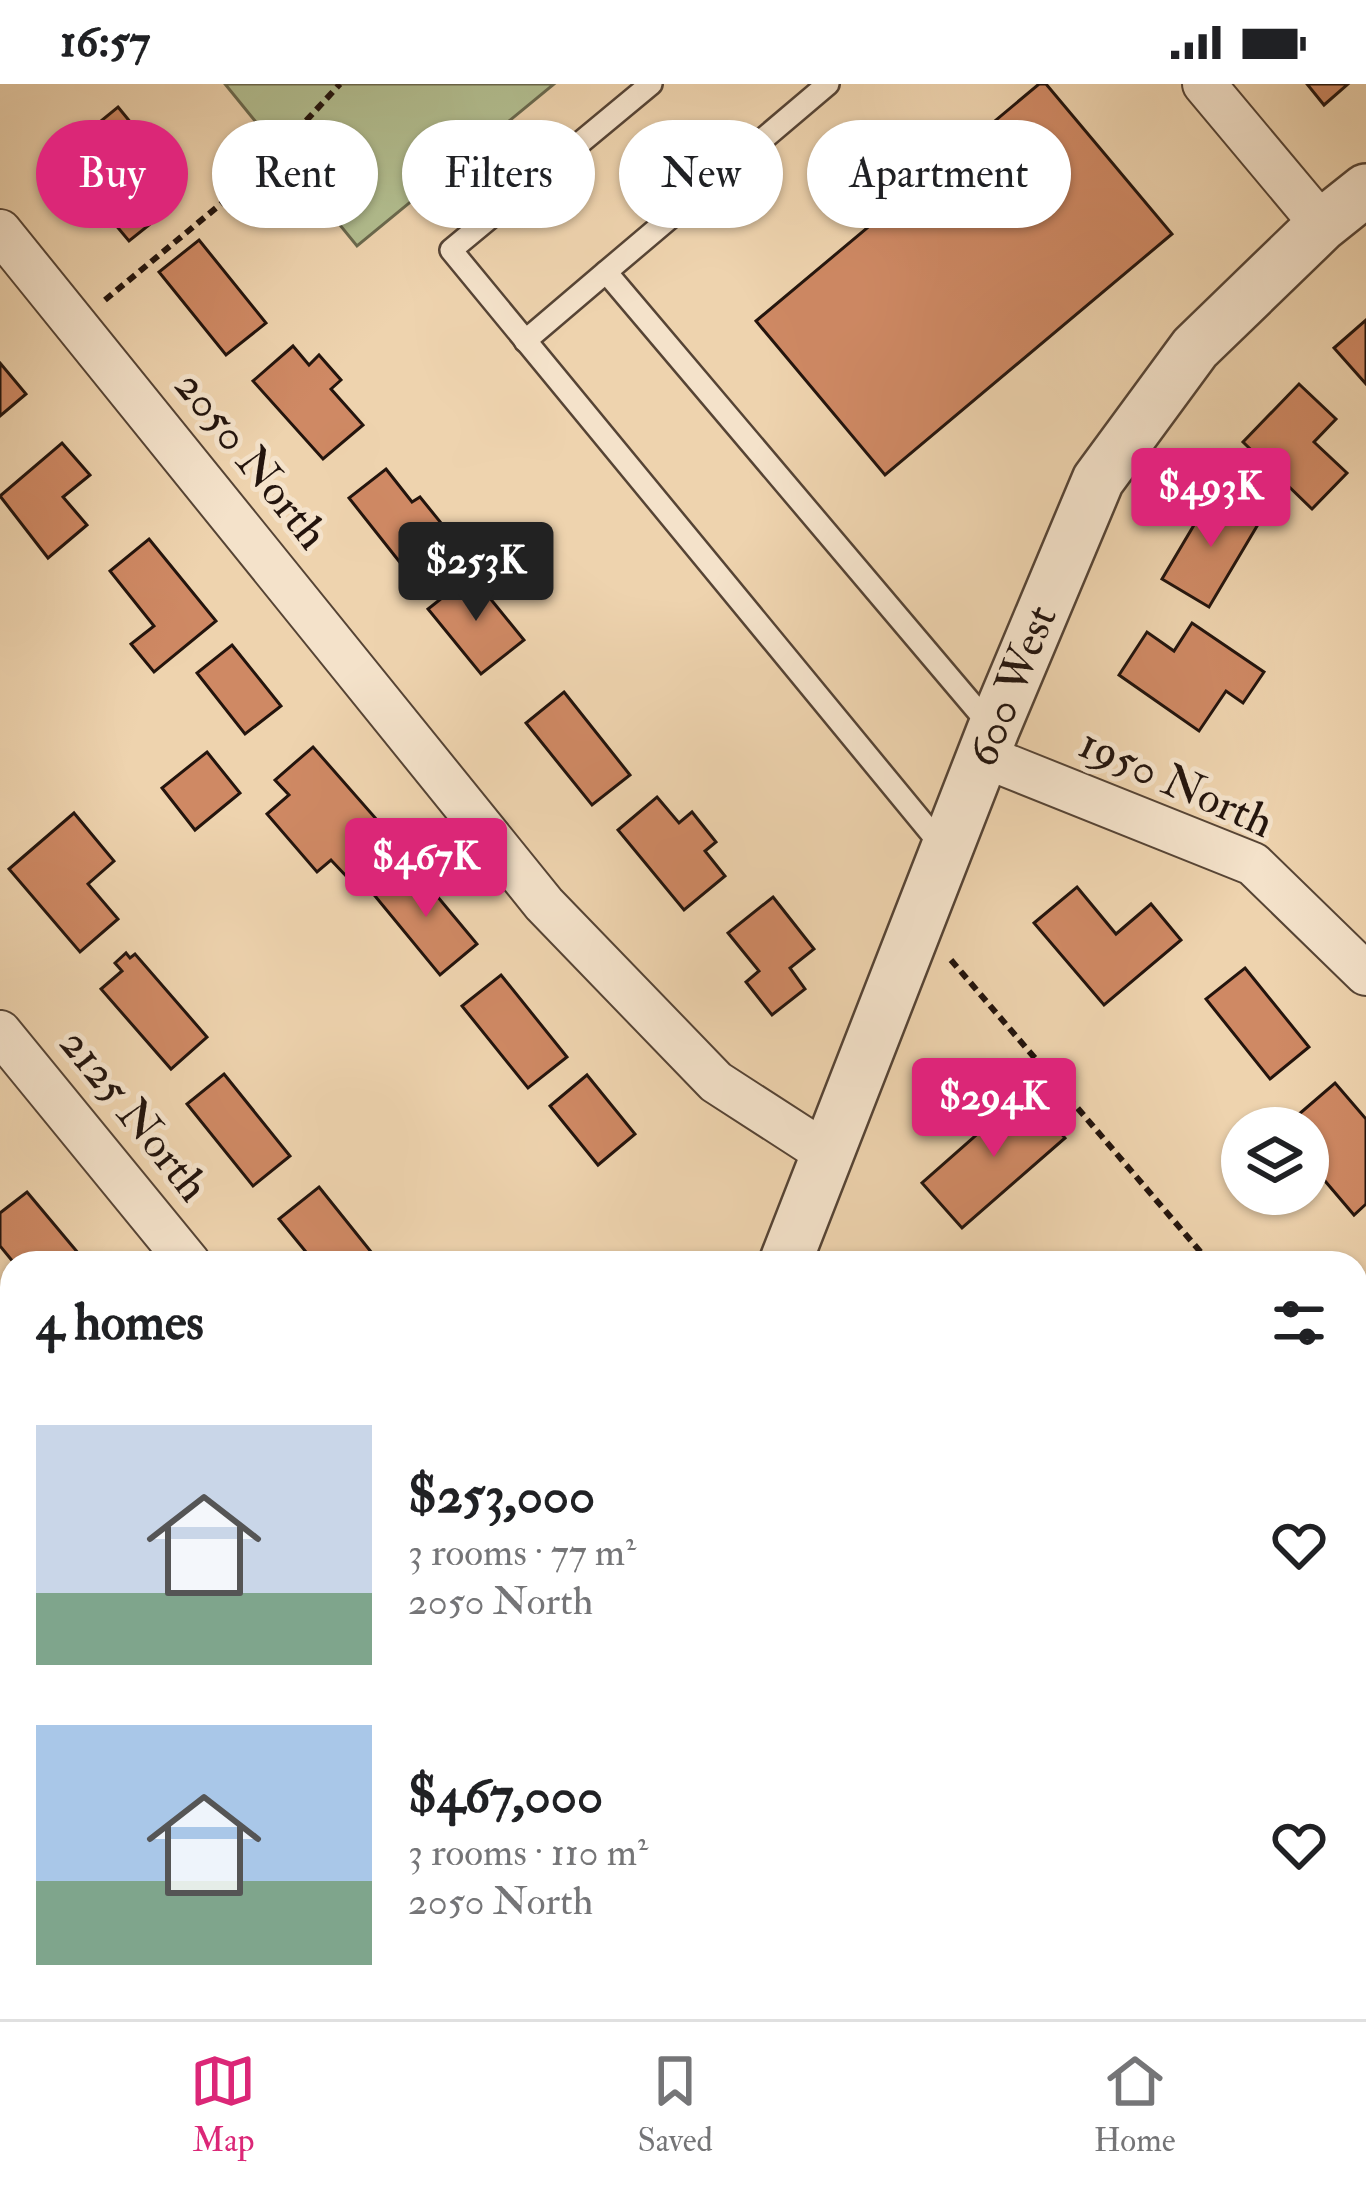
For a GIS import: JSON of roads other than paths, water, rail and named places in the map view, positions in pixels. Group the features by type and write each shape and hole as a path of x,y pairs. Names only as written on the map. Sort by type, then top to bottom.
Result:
{"street":[{"path":"1204,84 1322,225"},
{"name":"600 West","path":"789,1251 988,743 1098,480 1195,348 1322,225 1366,190"},
{"name":"2050 North","path":"0,231 544,904 716,1082 829,1156"},
{"name":"1950 North","path":"988,743 1253,864 1366,974"},
{"name":"2125 North","path":"0,1032 179,1251"}],"lane":[{"path":"651,84 451,250 946,851"},
{"path":"525,341 828,84"},
{"path":"606,272 988,743"}]}
